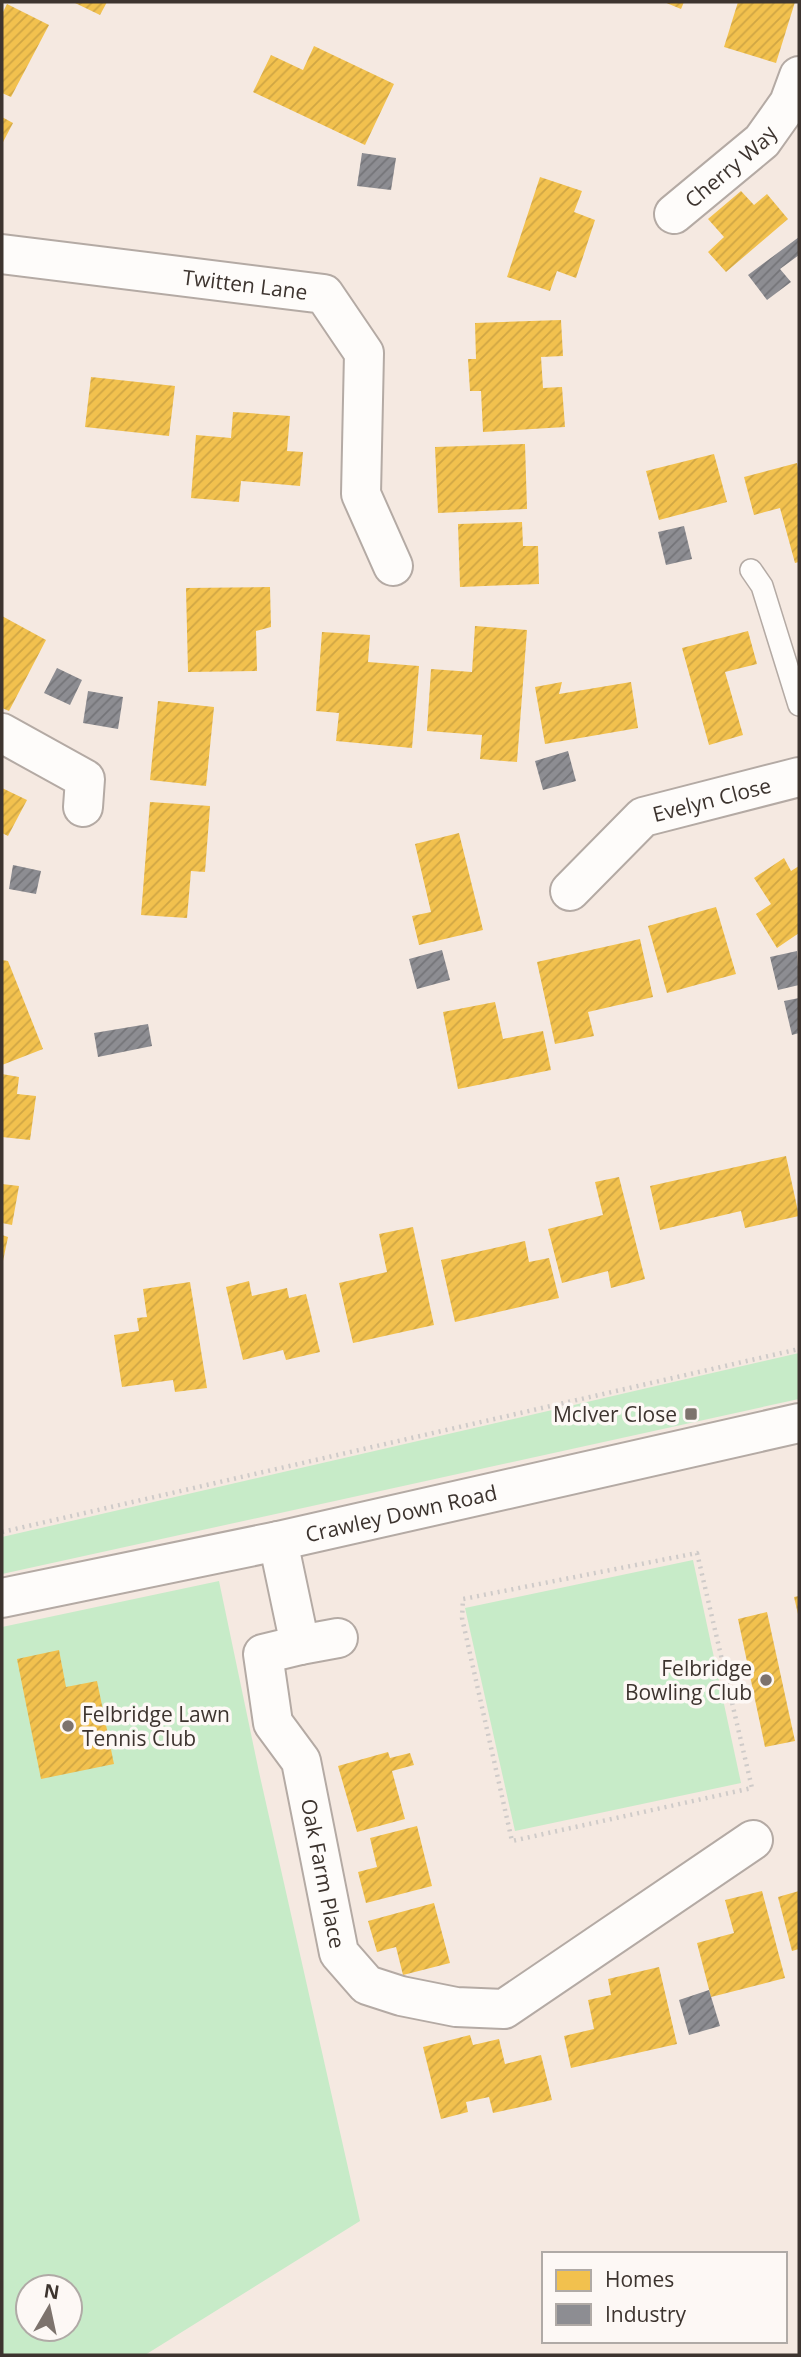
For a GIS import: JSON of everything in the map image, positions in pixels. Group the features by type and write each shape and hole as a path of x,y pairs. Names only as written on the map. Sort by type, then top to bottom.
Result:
{"street":[{"name":"Cherry Way","path":"674,214 762,141 789,103 799,76"},
{"name":"Twitten Lane","path":"2,254 324,294 364,353 361,494 393,566"},
{"path":"2,733 85,779 83,807"},
{"name":"Evelyn Close","path":"570,891 643,817 799,777"},
{"name":"Crawley Down Road","path":"2,1598 278,1541 799,1423"},
{"path":"278,1541 300,1645"},
{"name":"Oak Farm Place","path":"338,1638 263,1654 273,1723 301,1761 339,1953 367,1985 401,1996 456,2007 504,2009 753,1840"}],"lane":[{"path":"751,570 762,586 799,705"}],"path":[{"path":"2,1532 799,1349"},
{"path":"697,1553 752,1788 512,1841 462,1618 463,1599 697,1553"}],"green space":[{"path":"799,1353 799,1399 2,1574 2,1537"},
{"path":"693,1560 741,1783 515,1831 465,1608"},
{"path":"219,1581 360,2221 145,2355 2,2355 2,1627"}],"building: Homes":[{"path":"73,2 107,2 100,15"},
{"path":"664,2 684,2 681,9"},
{"path":"738,2 795,2 776,63 724,47"},
{"path":"7,4 49,25 11,97 2,93 2,14"},
{"path":"314,46 394,84 365,145 253,92 271,55 303,70"},
{"path":"2,117 13,123 2,144"},
{"path":"540,177 582,191 574,212 595,220 576,278 557,271 550,291 507,277"},
{"path":"741,191 754,205 767,194 788,219 726,272 708,252 724,237 708,219"},
{"path":"561,320 563,356 541,357 543,388 562,387 565,427 483,432 481,391 470,391 468,359 476,359 475,323"},
{"path":"91,377 175,386 169,436 85,427"},
{"path":"233,412 290,416 287,451 303,452 300,486 241,481 239,502 191,498 196,435 231,438"},
{"path":"525,444 527,509 438,513 435,447"},
{"path":"714,454 727,502 659,520 646,471"},
{"path":"797,463 799,562 795,563 780,508 754,515 744,477"},
{"path":"522,522 523,546 538,546 539,584 460,587 458,524"},
{"path":"270,587 271,627 256,631 257,671 188,672 186,588"},
{"path":"2,616 46,640 9,711 2,708"},
{"path":"475,626 527,630 517,762 480,759 482,735 427,731 431,669 472,672"},
{"path":"748,631 757,664 725,672 743,735 709,745 682,648"},
{"path":"322,632 370,635 368,662 419,666 412,748 336,741 339,713 316,711"},
{"path":"562,682 559,694 631,682 638,728 545,744 535,687"},
{"path":"158,701 214,707 206,786 150,780"},
{"path":"2,788 27,800 8,836 2,833"},
{"path":"150,802 210,806 205,872 191,871 187,918 141,915"},
{"path":"459,833 483,930 419,945 412,916 431,912 415,844"},
{"path":"784,858 791,871 799,866 799,933 777,948 756,914 771,904 754,878"},
{"path":"716,907 736,974 667,993 648,926"},
{"path":"640,939 653,997 588,1012 594,1036 555,1044 537,962"},
{"path":"2,960 8,961 43,1049 2,1065"},
{"path":"495,1002 503,1039 543,1031 551,1070 458,1089 443,1012"},
{"path":"2,1074 19,1077 17,1094 36,1096 30,1140 2,1137"},
{"path":"786,1156 799,1216 745,1228 741,1211 660,1230 650,1186"},
{"path":"619,1177 645,1279 611,1288 608,1271 562,1283 548,1229 603,1215 595,1182"},
{"path":"2,1184 19,1186 12,1225 2,1223"},
{"path":"413,1227 434,1325 353,1343 339,1283 387,1272 379,1234"},
{"path":"2,1235 8,1237 3,1261 2,1261"},
{"path":"525,1241 529,1262 549,1258 559,1298 455,1322 441,1260"},
{"path":"249,1281 252,1296 287,1288 289,1298 306,1294 320,1352 286,1360 283,1350 243,1360 226,1287"},
{"path":"190,1282 207,1388 175,1392 173,1380 122,1387 114,1335 139,1331 137,1318 147,1317 143,1289"},
{"path":"799,1596 799,1614 798,1614 794,1597"},
{"name":"Felbridge Bowling Club","path":"767,1612 795,1741 765,1747 738,1619"},
{"name":"Felbridge Lawn Tennis Club","path":"59,1650 66,1687 97,1681 114,1764 41,1779 17,1659"},
{"path":"388,1752 390,1758 410,1753 414,1765 392,1771 405,1819 357,1832 338,1766"},
{"path":"417,1826 432,1886 366,1903 358,1872 377,1867 370,1838"},
{"path":"762,1891 785,1978 711,1997 697,1943 734,1933 725,1900"},
{"path":"799,1891 799,1949 792,1951 778,1897"},
{"path":"434,1903 450,1963 403,1975 396,1947 377,1952 368,1921"},
{"path":"659,1967 677,2044 571,2068 564,2036 594,2029 588,2000 611,1995 608,1979"},
{"path":"470,2035 473,2045 499,2039 505,2064 541,2055 552,2100 493,2113 489,2097 466,2102 468,2112 441,2119 423,2047"}],"building: Industry":[{"path":"362,153 396,158 391,190 357,186"},
{"path":"799,237 799,255 780,269 791,282 767,300 748,275"},
{"path":"684,526 692,559 666,565 658,532"},
{"path":"57,668 82,680 70,705 44,693"},
{"path":"88,691 123,697 118,729 83,723"},
{"path":"568,751 576,781 543,790 535,761"},
{"path":"13,865 41,871 36,894 9,889"},
{"path":"442,950 450,980 417,989 409,959"},
{"path":"797,951 799,985 778,990 770,957"},
{"path":"799,998 799,1033 792,1035 784,1001"},
{"path":"148,1024 152,1046 98,1057 94,1033"},
{"path":"709,1990 720,2026 689,2035 679,2000"}],"place":[{"name":"McIver Close","path":"691,1414"},
{"name":"Felbridge Bowling Club","path":"766,1680"},
{"name":"Felbridge Lawn Tennis Club","path":"68,1726"}]}
